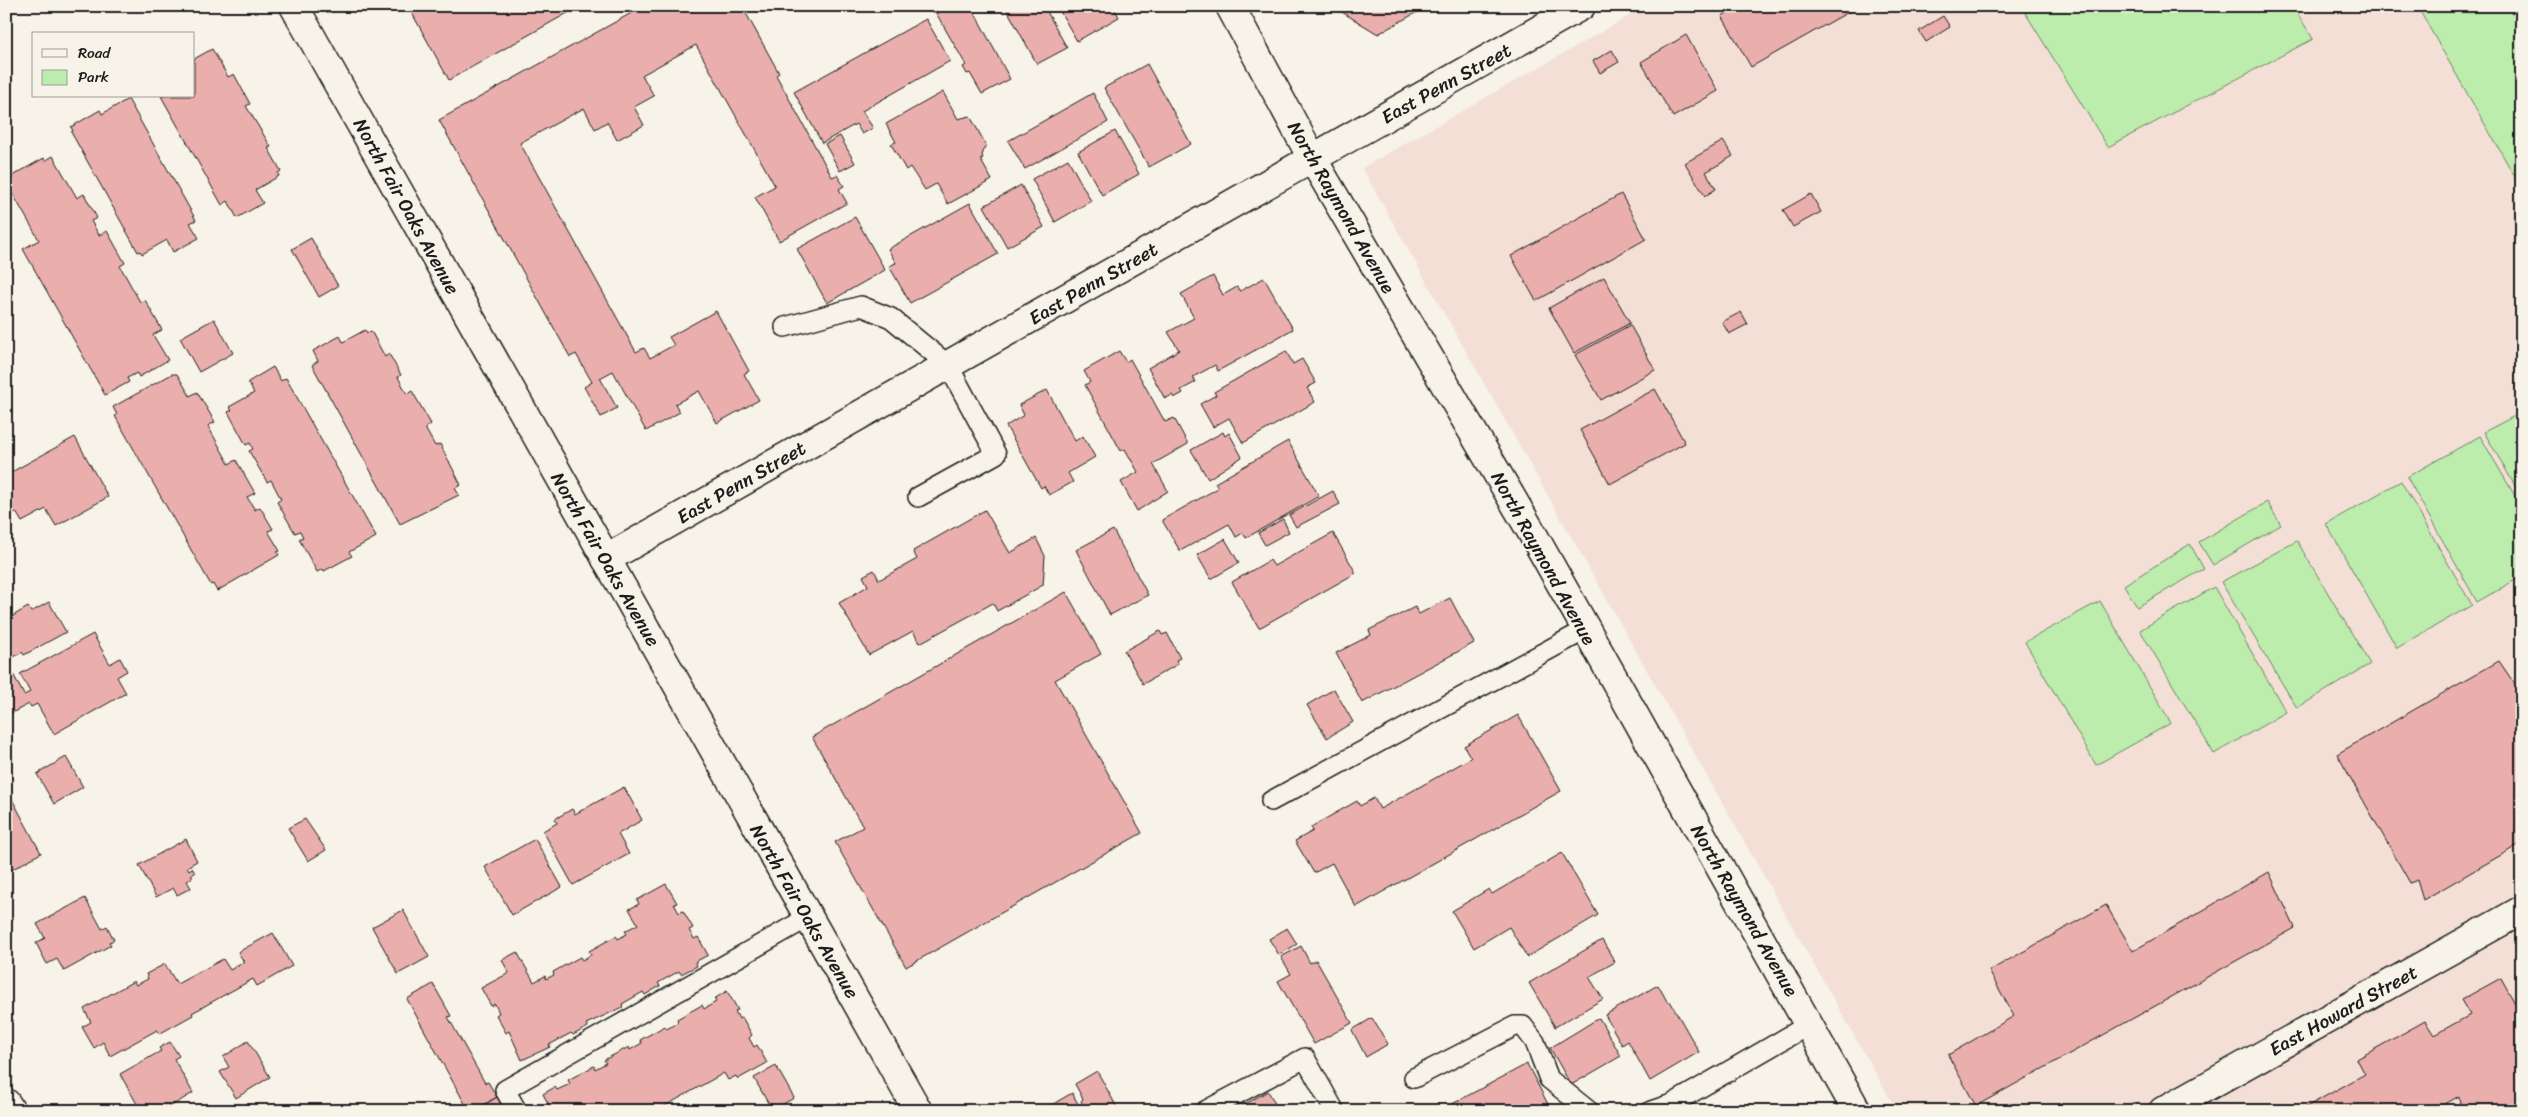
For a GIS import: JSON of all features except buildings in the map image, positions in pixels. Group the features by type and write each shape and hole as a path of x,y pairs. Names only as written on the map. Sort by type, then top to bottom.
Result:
{"street":[{"name":"North Fair Oaks Avenue","path":"294,6 918,1111"},
{"name":"North Raymond Avenue","path":"1230,6 1312,158 1531,531 1585,630 1810,1024 1857,1111"},
{"name":"East Penn Street","path":"606,559 1581,6"},
{"name":"East Howard Street","path":"2163,1111 2522,910"},
{"path":"6,1103 11,1111"}],"lane":[{"path":"786,326 861,306 891,318 948,365 996,454 918,497"},
{"path":"1271,800 1585,630"},
{"path":"517,1111 505,1090 809,917"},
{"path":"1651,1111 1672,1104 1810,1024"},
{"path":"1414,1078 1514,1026 1524,1026 1536,1042 1549,1079 1589,1111"},
{"path":"1205,1111 1305,1058 1333,1108"}],"shaded area":[{"path":"1647,6 2522,6 2522,1111 1897,1111 1362,168"}],"green space":[{"path":"2021,6 2293,6 2313,39 2108,147"},
{"path":"2417,6 2522,6 2522,189"},
{"path":"2522,412 2522,498 2484,432"},
{"path":"2480,436 2522,508 2522,576 2477,602 2407,477"},
{"path":"2401,481 2472,605 2397,648 2326,524"},
{"path":"2267,502 2281,525 2213,565 2199,542"},
{"path":"2297,541 2370,664 2297,708 2221,582"},
{"path":"2190,544 2204,569 2137,607 2124,585"},
{"path":"2214,587 2286,712 2214,754 2140,630"},
{"path":"2100,601 2171,723 2096,765 2025,642"}]}
